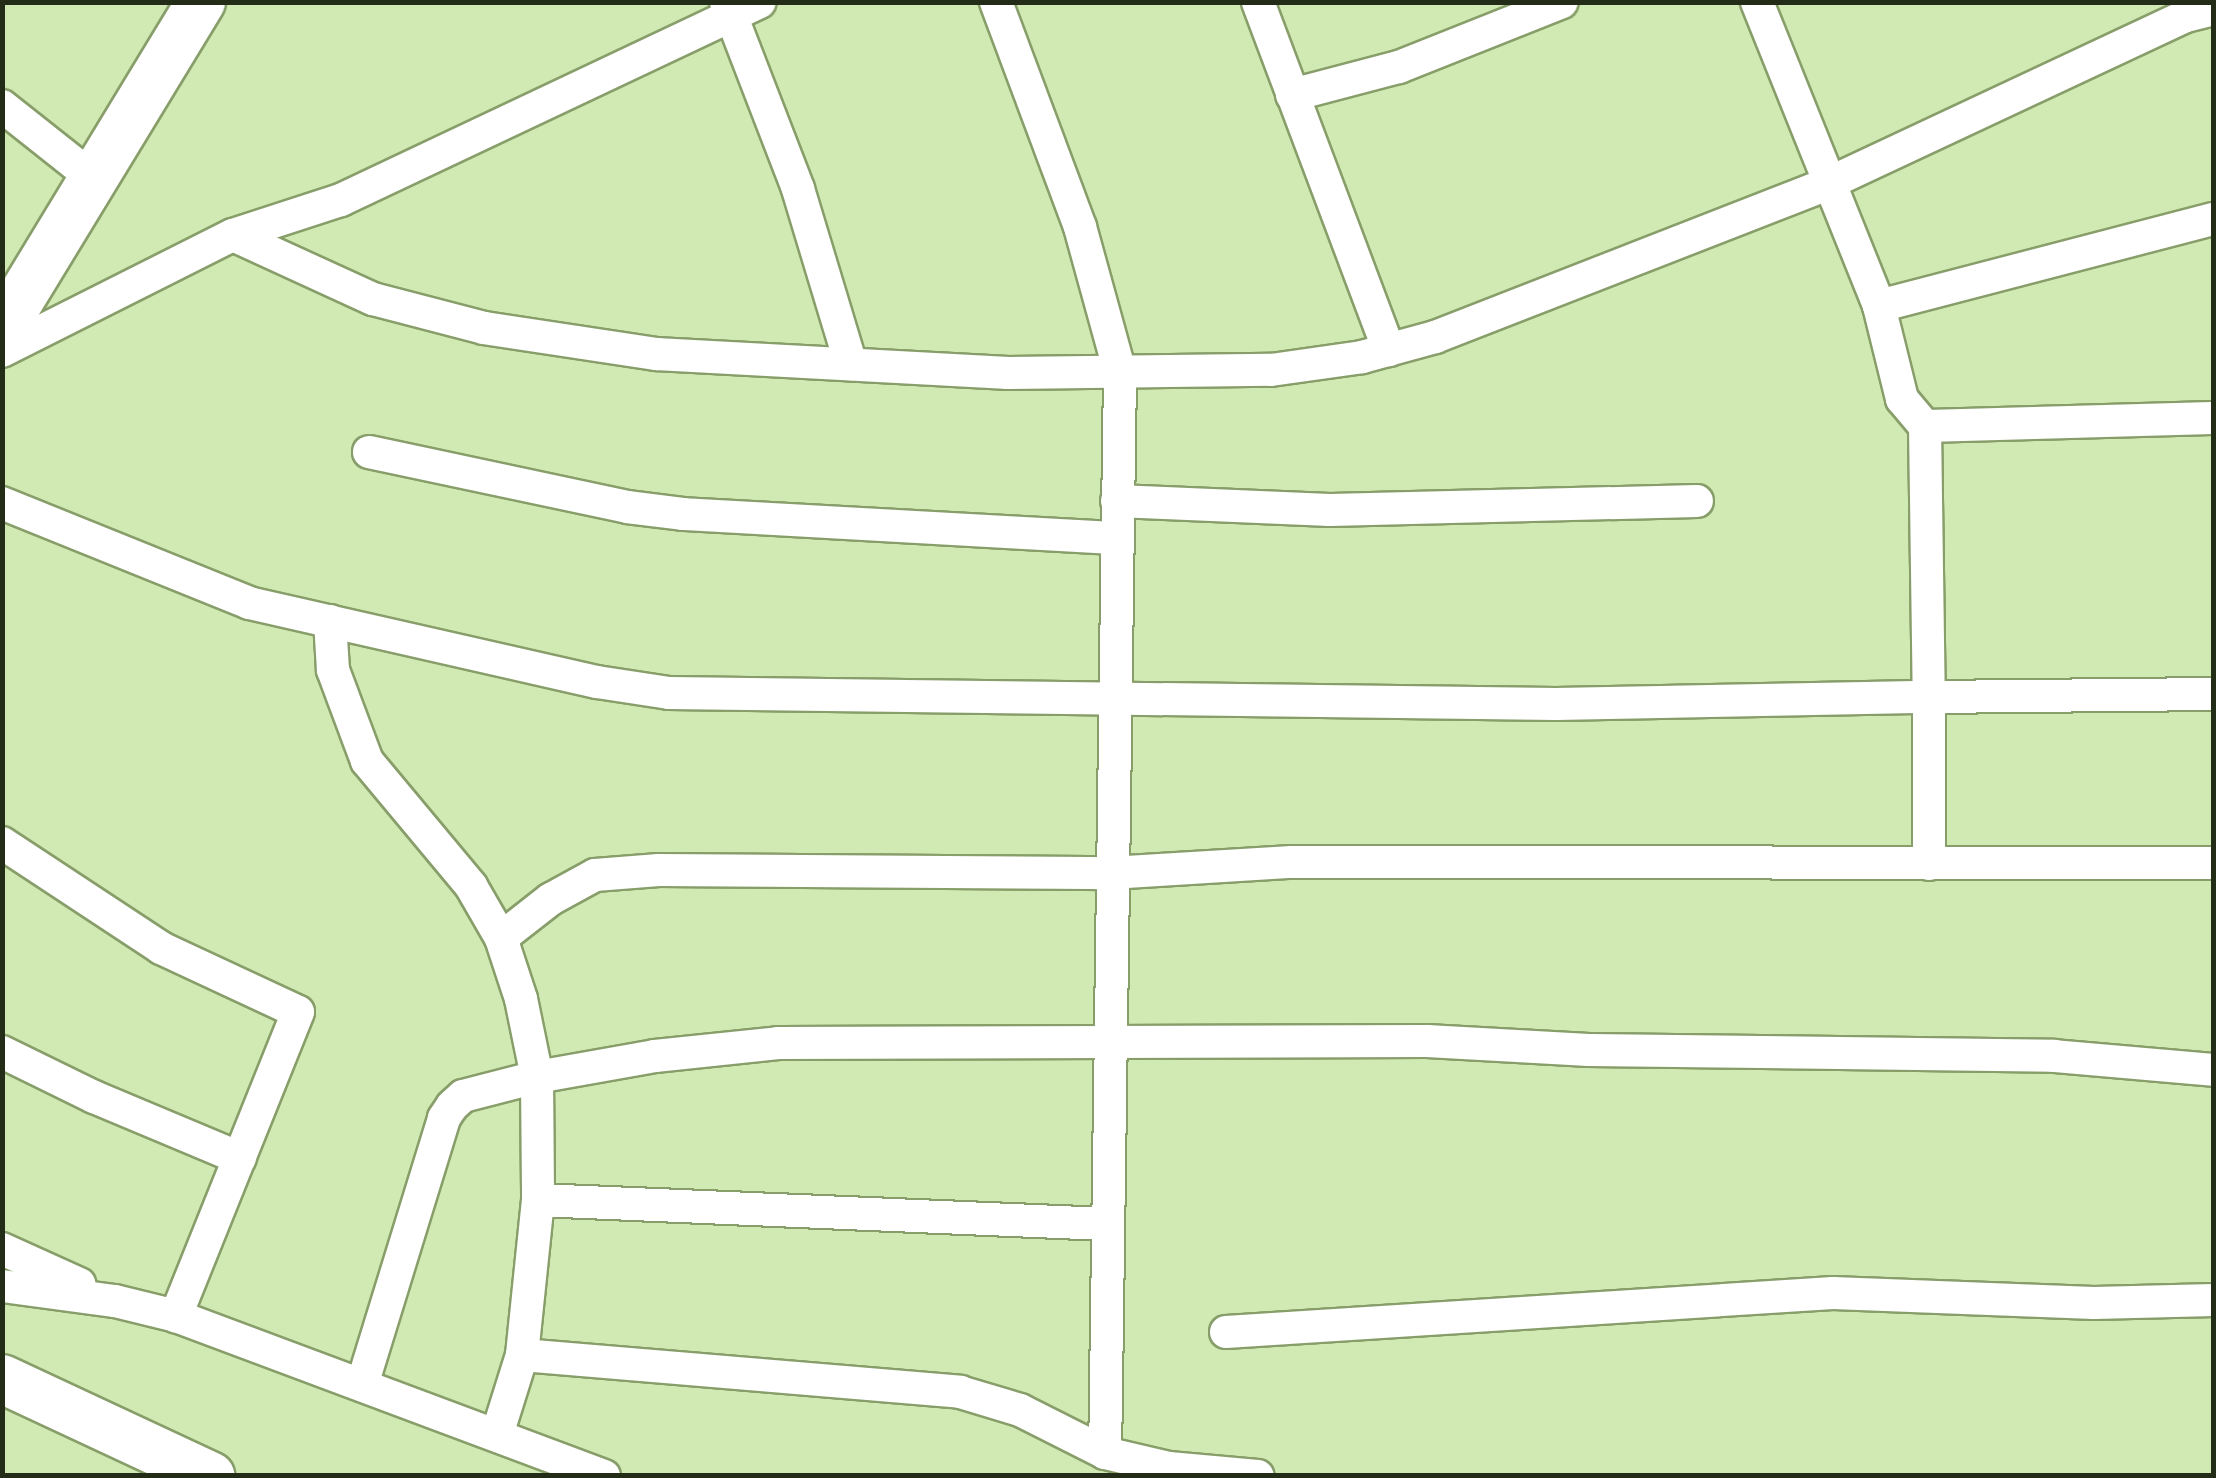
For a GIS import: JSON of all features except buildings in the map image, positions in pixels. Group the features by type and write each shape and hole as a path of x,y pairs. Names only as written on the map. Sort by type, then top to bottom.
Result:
{"main road":[{"path":"2,329 201,2"},
{"path":"2,1380 210,1476"}],"street":[{"path":"996,2 1080,227 1120,372 1113,700 1116,772 1110,872 1106,1453"},
{"path":"1258,2 1389,350"},
{"path":"1292,96 1399,67 1562,2"},
{"path":"1757,2 1879,306 1902,399 1924,426 1928,864"},
{"path":"2,351 233,234 341,200 739,6 851,364"},
{"path":"233,234 373,300 484,328 656,354 1008,373 1271,370 1389,350 1436,337 1828,184 2194,9"},
{"path":"2,106 94,178"},
{"path":"1879,306 2214,219"},
{"path":"1924,426 2214,418"},
{"path":"370,452 626,507 683,514 1115,538"},
{"path":"1116,501 1330,510 1696,501"},
{"path":"2,503 250,603 597,682 670,693 1556,704 2214,694"},
{"path":"330,621 333,670 367,761 472,886 501,938 521,999 537,1077 538,1200 522,1355 497,1435"},
{"path":"2,843 161,948 298,1012 176,1316"},
{"path":"501,938 551,899 595,875 753,868 1110,872 1292,862 2214,863"},
{"path":"362,1384 444,1118 463,1096 537,1077 711,1047 778,1042 1426,1041 1589,1050 2054,1056 2214,1070"},
{"path":"2,1052 94,1097 240,1158"},
{"path":"538,1200 1107,1224"},
{"path":"2,1249 115,1301"},
{"path":"2,1286 115,1301 176,1316 604,1476"},
{"path":"1226,1332 1833,1293 2094,1304 2214,1300"},
{"path":"522,1355 960,1392 1020,1410 1106,1453 1170,1468 1258,1476"}]}
